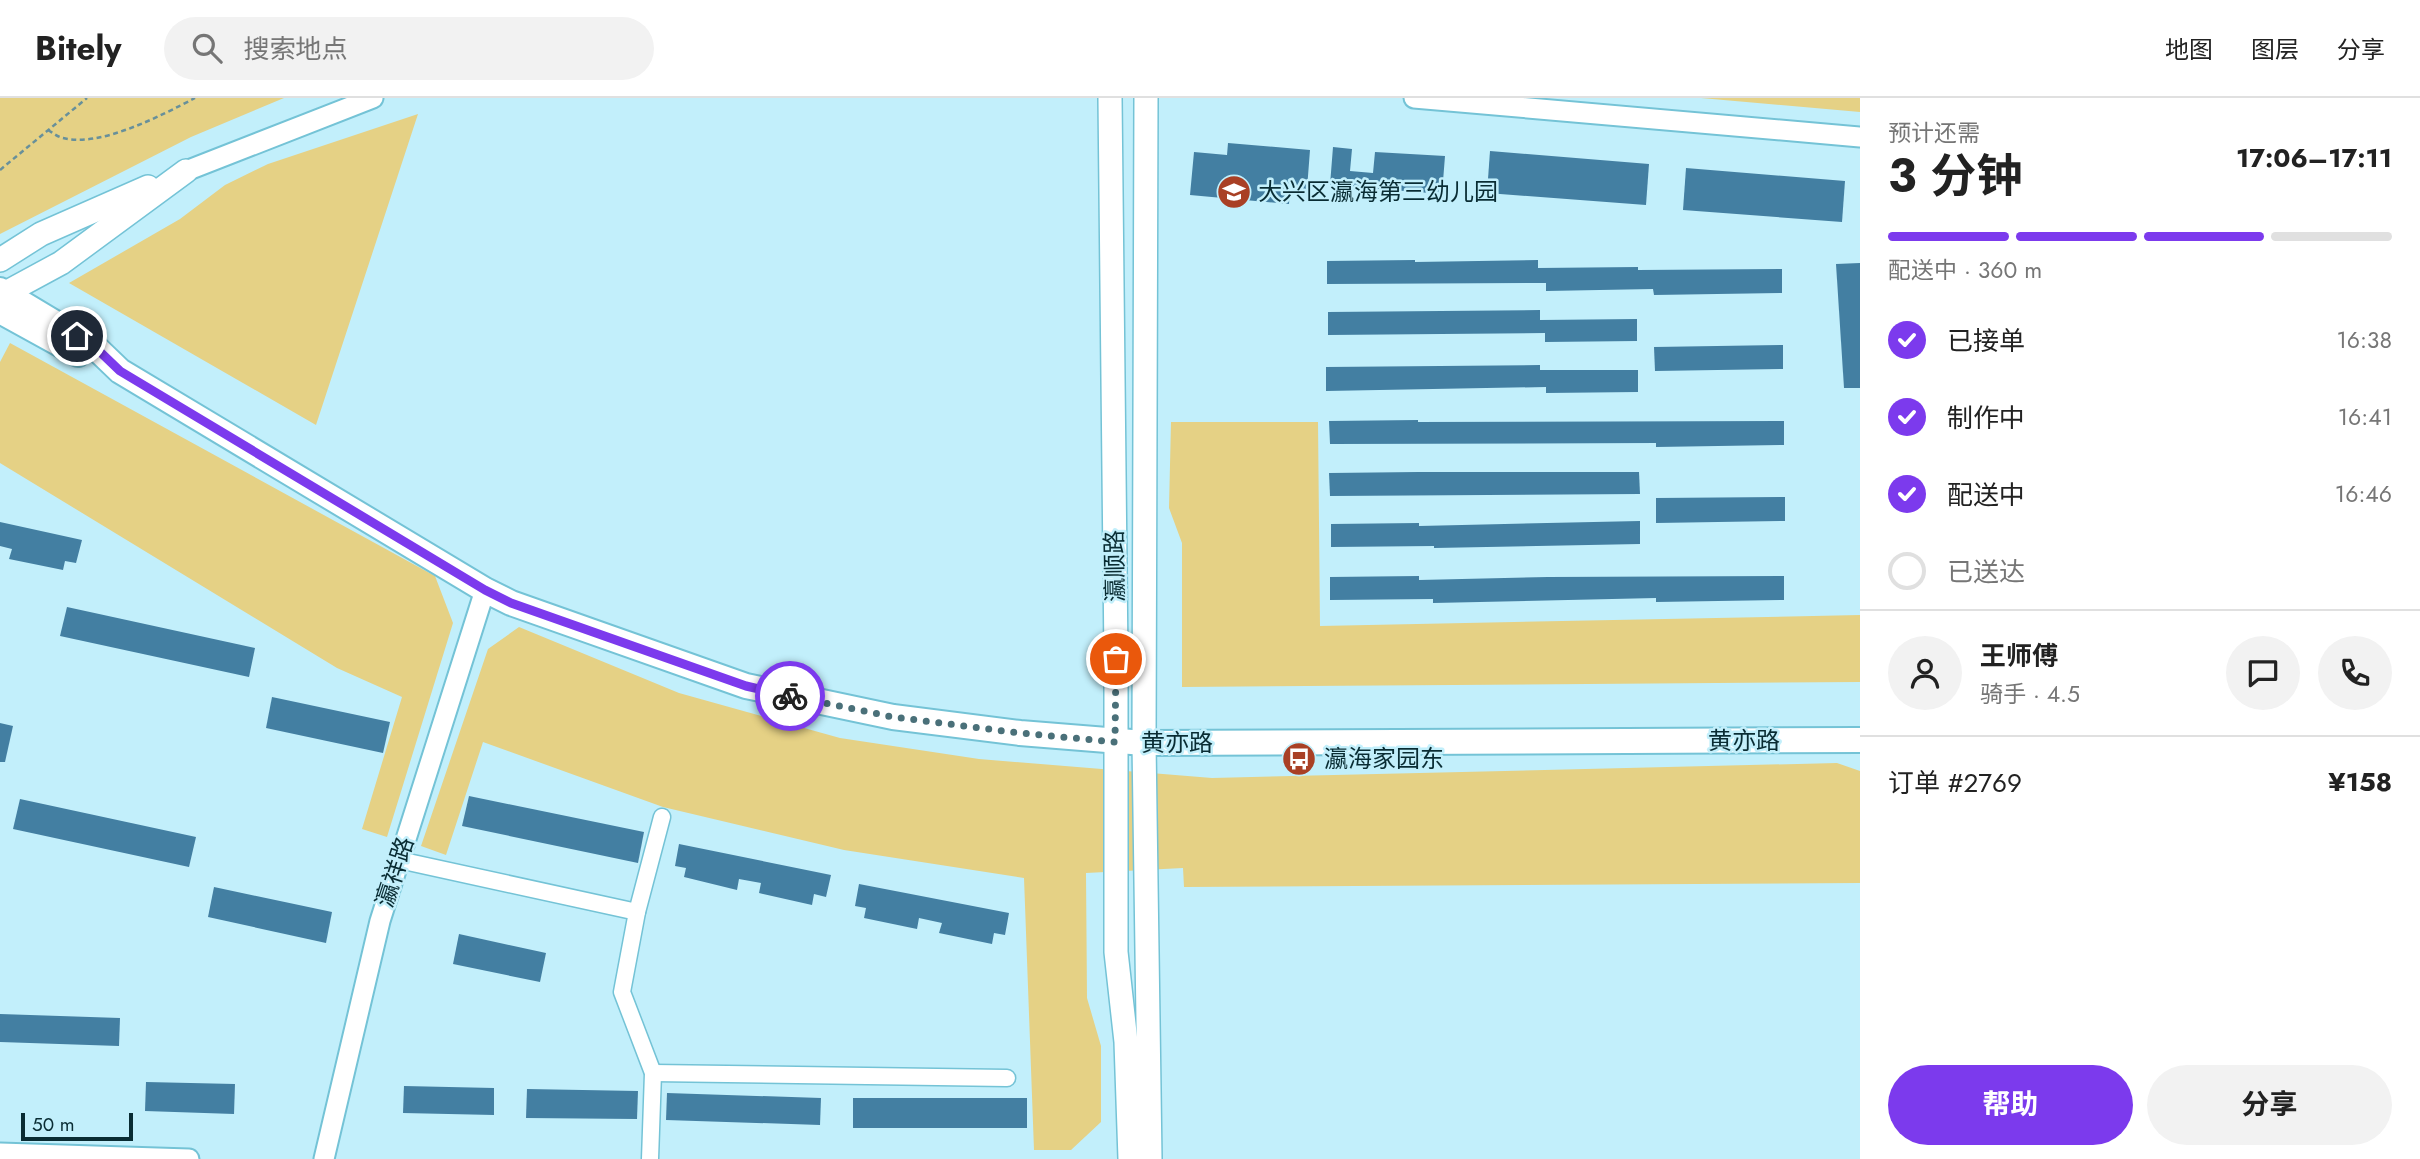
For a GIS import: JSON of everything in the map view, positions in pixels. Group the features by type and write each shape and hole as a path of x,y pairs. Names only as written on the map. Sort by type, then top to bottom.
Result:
{"main road":[{"name":"瀛顺路","path":"1110,98 1116,631 1116,952 1126,1042 1130,1159"},
{"name":"瀛顺路","path":"1146,98 1144,743 1150,1159"},
{"path":"0,260 41,234 186,171"},
{"path":"1,298 61,263 186,171"},
{"name":"黄亦路","path":"1,298 95,347 120,371 485,590 511,603 746,686 893,717 1115,742 1858,741"}],"street":[{"path":"186,171 373,98"},
{"path":"1414,98 1860,137"},
{"name":"瀛祥路","path":"324,1159 380,921 485,590"},
{"path":"650,1159 653,1073 622,992 638,912 662,817"},
{"path":"399,860 638,912"},
{"path":"653,1073 1007,1078"},
{"path":"0,1153 189,1159"}],"path":[{"path":"0,170 86,98"},
{"path":"48,130 61,138 82,140 106,135 161,116 195,98"}],"shaded area":[{"path":"0,98 284,98 191,137 0,234"},
{"path":"1701,98 1860,98 1860,112"},
{"path":"418,114 316,425 69,283 180,219 225,185 268,164"},
{"path":"10,343 435,576 453,623 387,837 362,829 402,697 337,668 0,463 0,362"},
{"path":"1171,422 1318,422 1320,626 1860,615 1860,682 1182,687 1182,543 1169,508"},
{"path":"519,627 679,693 840,738 979,759 1212,778 1837,763 1860,771 1860,883 1184,887 1183,868 1086,873 1087,998 1101,1046 1101,1122 1071,1150 1034,1150 1024,878 844,850 663,807 483,742 446,855 421,846 488,649"}],"building":[{"path":"1228,143 1310,150 1307,189 1290,187 1289,204 1190,195 1194,152 1227,155"},
{"path":"1333,147 1352,149 1350,171 1373,173 1375,152 1445,156 1442,194 1330,185"},
{"path":"1490,151 1649,164 1646,205 1487,193"},
{"path":"1686,168 1845,181 1842,222 1683,210"},
{"path":"1538,260 1538,268 1782,269 1782,293 1654,295 1653,289 1546,291 1546,283 1327,284 1327,261"},
{"path":"1860,263 1860,388 1844,388 1836,264"},
{"path":"1540,310 1540,320 1637,319 1637,341 1545,342 1545,333 1328,335 1328,312"},
{"path":"1783,345 1783,369 1655,371 1654,347"},
{"path":"1540,365 1540,370 1638,370 1638,392 1546,393 1546,387 1326,391 1326,367"},
{"path":"1329,421 1784,421 1784,445 1656,447 1656,443 1330,444"},
{"path":"1639,472 1640,494 1330,496 1329,473"},
{"path":"1785,497 1785,521 1656,523 1656,498"},
{"path":"1640,521 1640,544 1331,547 1331,524 1419,523 1419,526"},
{"path":"0,522 82,540 76,563 65,561 63,570 9,559 12,549 0,546"},
{"path":"1419,576 1419,580 1784,576 1784,600 1656,602 1656,598 1433,603 1433,599 1330,600 1330,577"},
{"path":"67,607 255,648 249,677 60,636"},
{"path":"272,697 390,722 383,753 266,728"},
{"path":"0,723 13,726 5,762 0,762"},
{"path":"469,796 644,832 638,863 462,826"},
{"path":"20,799 196,837 189,867 13,829"},
{"path":"679,844 831,875 826,897 814,894 812,905 759,893 761,883 739,879 737,890 684,877 686,868 675,866"},
{"path":"859,884 1009,913 1005,935 994,933 992,944 939,933 942,923 919,918 917,929 864,918 866,908 855,906"},
{"path":"214,887 332,912 326,943 208,917"},
{"path":"459,934 546,953 540,982 453,964"},
{"path":"0,1014 120,1018 119,1046 0,1042"},
{"path":"146,1082 235,1084 234,1114 145,1111"},
{"path":"404,1086 494,1088 494,1115 403,1113"},
{"path":"527,1089 638,1091 637,1119 526,1118"},
{"path":"667,1093 821,1098 820,1125 666,1120"},
{"path":"853,1098 1027,1098 1027,1128 853,1128"}],"way so far":[{"path":"790,696 893,717 1115,742 1116,659"}],"place":[{"name":"大兴区瀛海第三幼儿园","path":"1234,192"},
{"name":"瀛海家园东","path":"1299,759"}],"route":[{"path":"77,336 95,347 120,371 485,590 511,603 746,686 790,696"}]}
